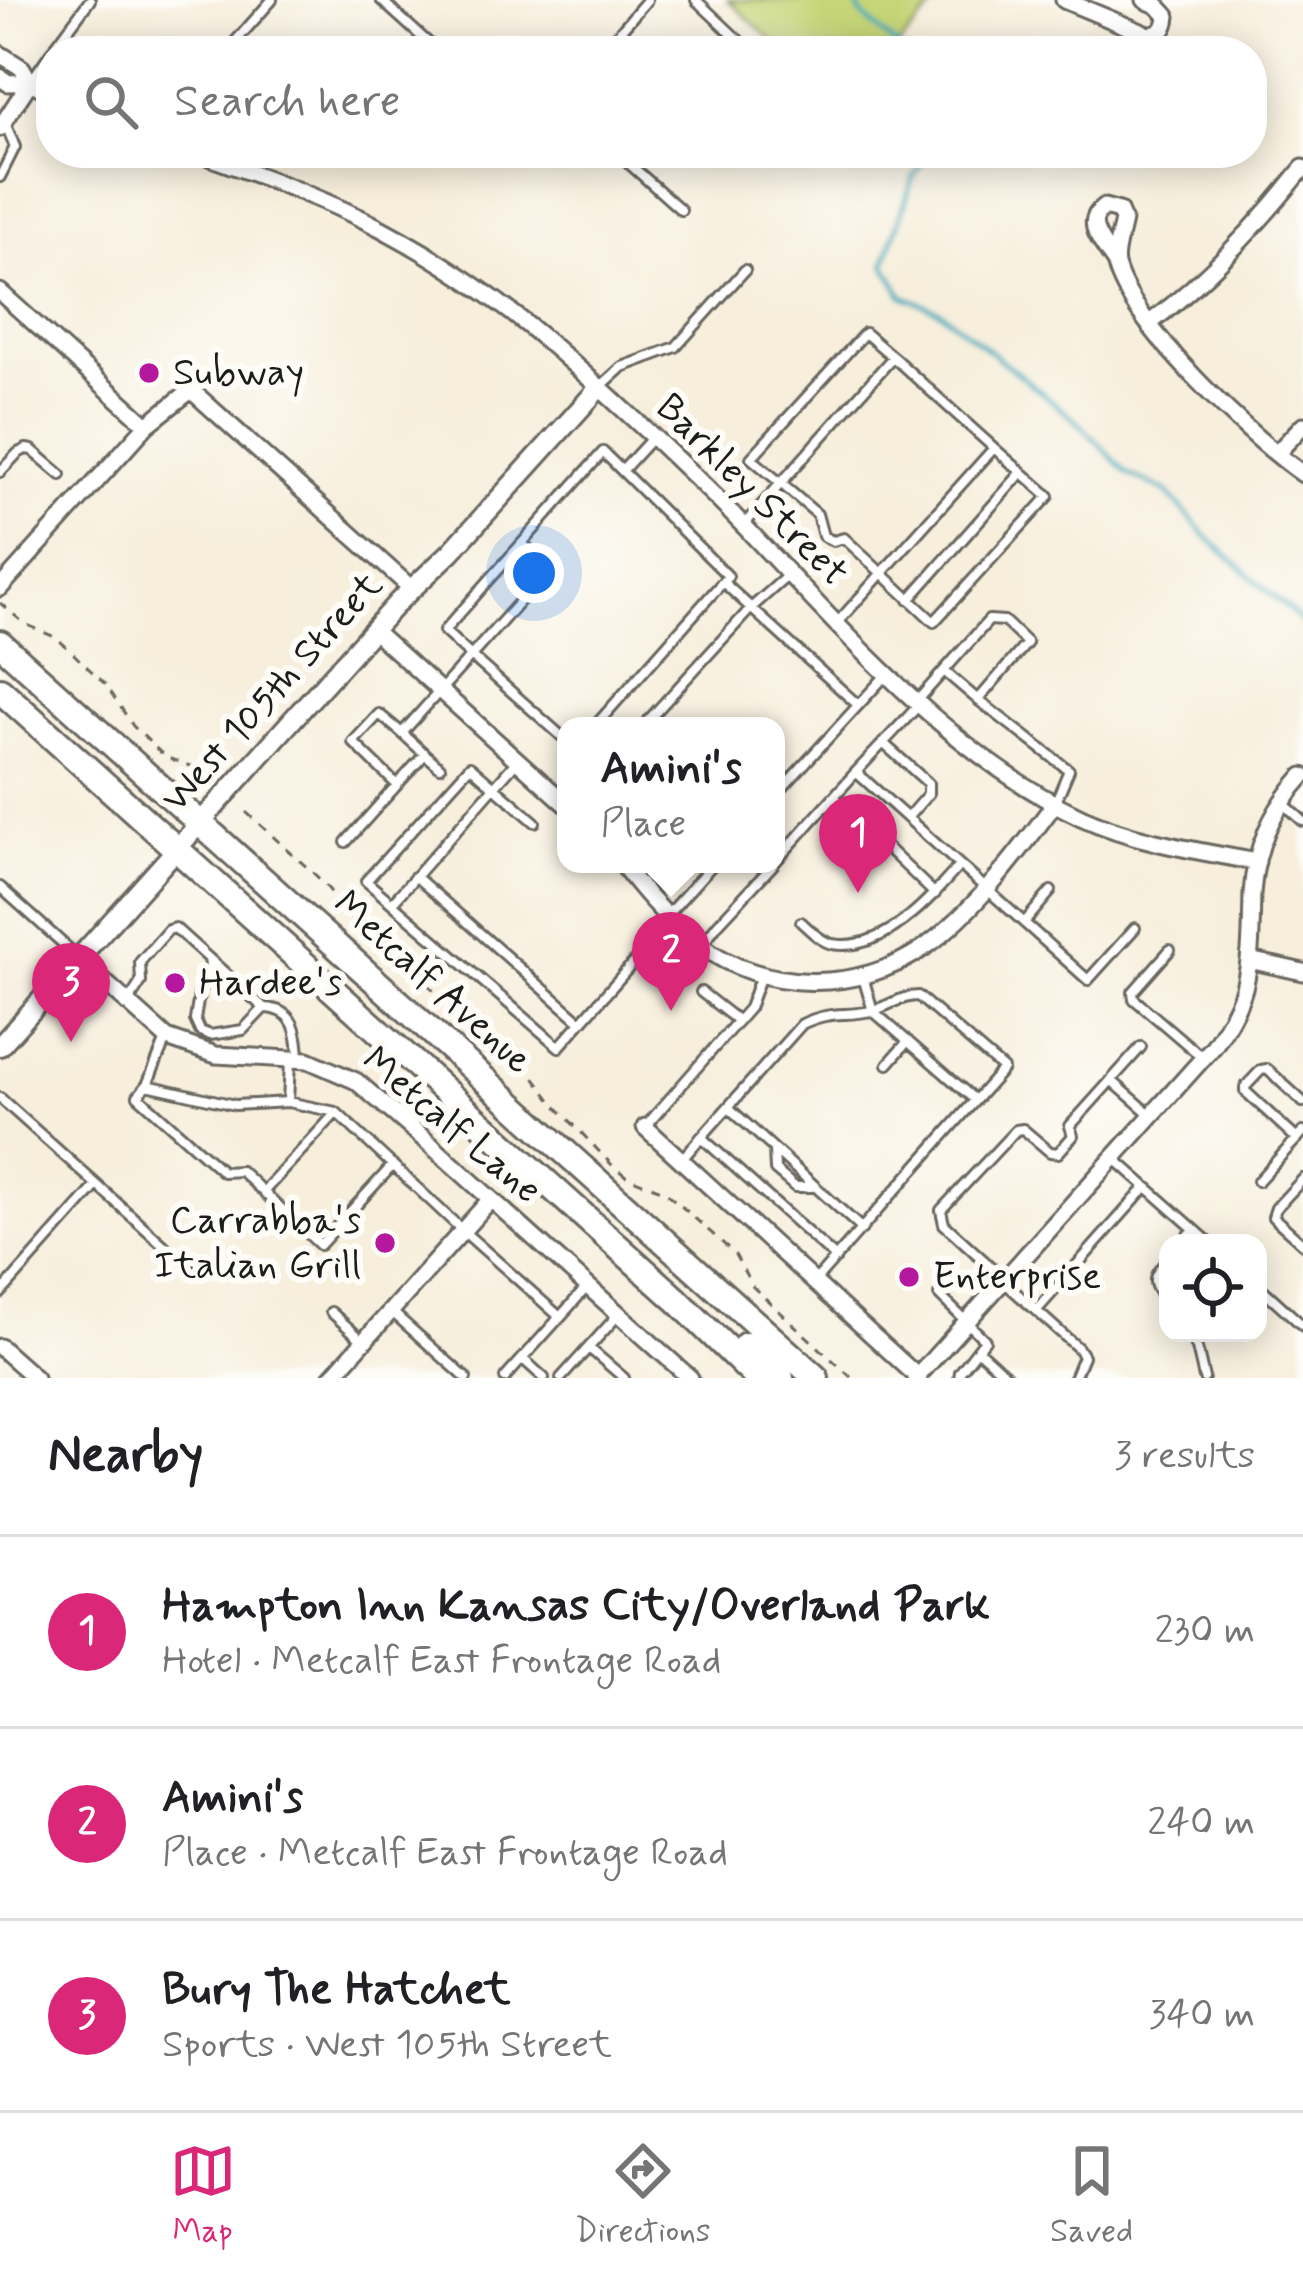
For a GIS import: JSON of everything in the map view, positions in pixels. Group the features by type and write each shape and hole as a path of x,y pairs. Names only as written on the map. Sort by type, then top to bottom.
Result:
{"main road":[{"name":"Metcalf Avenue","path":"0,643 816,1378"},
{"name":"Metcalf Avenue","path":"0,690 676,1299 757,1378"},
{"path":"676,1299 707,1308 781,1378"}],"street":[{"path":"1064,0 1156,35 1167,16 1144,0"},
{"path":"0,54 22,68 30,82"},
{"path":"0,77 36,85"},
{"path":"2,124 30,82"},
{"name":"Barkley Street","path":"236,168 343,210 424,253 525,323 653,437 886,674 996,765 1084,818 1136,837 1257,862"},
{"path":"1150,323 1223,259 1303,168"},
{"path":"1114,262 1150,323 1203,388 1303,474"},
{"path":"0,292 147,424"},
{"name":"West 105th Street","path":"0,1046 373,630 451,552 599,388"},
{"path":"0,588 147,424 191,390 412,589"},
{"path":"1277,453 1303,424"},
{"path":"373,630 557,796"},
{"path":"645,1127 917,1377 1203,1058 1233,1015 1249,961 1257,862 1267,827 1303,776"},
{"path":"630,873 669,918 727,961 761,974 808,982 863,975 896,964 944,932 1025,843 1054,803"},
{"name":"Metcalf Lane","path":"79,958 166,1038 216,1055 294,1059 356,1081 690,1378"},
{"path":"1249,961 1303,972"},
{"path":"340,1375 363,1340 491,1199"},
{"path":"0,1347 24,1374"}],"lane":[{"path":"62,36 90,0"},
{"path":"240,36 272,0"},
{"path":"381,0 421,36"},
{"path":"616,36 647,0"},
{"path":"696,0 734,36"},
{"path":"30,82 36,73"},
{"path":"0,177 15,147 2,124"},
{"path":"634,168 681,210"},
{"path":"599,388 622,367 676,347 745,270"},
{"path":"865,333 994,448 1049,496 934,622 844,538 833,541 823,536 817,514 751,458 865,333"},
{"path":"743,526 893,357"},
{"path":"622,471 653,437"},
{"path":"0,472 26,448 61,475"},
{"path":"836,624 994,448"},
{"path":"557,732 444,631 603,452 728,576 603,717"},
{"path":"909,600 1022,472"},
{"path":"402,733 539,580 544,564 522,543"},
{"path":"651,717 751,608 789,575"},
{"path":"723,582 858,705"},
{"path":"785,852 989,620 1004,621 1027,643 979,700"},
{"path":"944,671 1069,770 1054,803"},
{"path":"785,785 886,674"},
{"path":"397,784 353,742 379,714 440,767"},
{"path":"883,743 928,782 928,794 907,818"},
{"path":"346,842 425,754"},
{"path":"392,903 517,761"},
{"path":"535,822 470,766 366,881 559,1048 706,873"},
{"path":"856,772 1088,980 1135,928"},
{"path":"834,797 935,894"},
{"path":"1281,801 1303,821"},
{"path":"801,922 832,944 878,937 907,919 959,866"},
{"path":"701,946 766,873"},
{"path":"415,877 581,1022"},
{"path":"0,887 79,958"},
{"path":"1024,923 1051,891"},
{"path":"127,1002 141,982 140,962 175,928 264,1008 278,1009 294,1023 298,1031 288,1102"},
{"path":"1170,950 1133,992 1134,999 1203,1058"},
{"path":"208,958 210,967 195,1020 200,1031 210,1035 243,1030 264,1008"},
{"path":"645,1127 749,1007 761,974"},
{"path":"863,975 873,1011 975,1100"},
{"path":"701,992 738,1021"},
{"path":"680,1161 802,1024 821,1015 873,1011 904,996 918,996 1003,1069 814,1283"},
{"path":"166,1038 138,1096 223,1172 242,1171 320,1245 392,1166"},
{"path":"888,1064 908,1041"},
{"path":"1074,1378 1083,1356 1078,1348 944,1224 941,1210 1016,1130 1023,1129 1050,1152 1058,1153 1073,1136 1070,1126 1141,1047"},
{"path":"1258,1181 1300,1136 1245,1087 1267,1069 1303,1102"},
{"path":"1112,1080 1151,1116"},
{"path":"147,1084 235,1105 288,1102 336,1112 560,1317"},
{"path":"0,1098 189,1268"},
{"path":"728,1108 773,1149 775,1170 795,1187 815,1187 862,1228"},
{"path":"264,1192 336,1112"},
{"path":"701,1137 836,1258"},
{"path":"1114,1158 1200,1234"},
{"path":"1303,1180 1273,1217 1303,1244"},
{"path":"0,1294 97,1185"},
{"path":"1037,1310 1146,1187"},
{"path":"1190,1234 1194,1229"},
{"path":"505,1378 588,1286"},
{"path":"1267,1294 1303,1326"},
{"path":"939,1295 985,1340 958,1378"},
{"path":"391,1310 466,1378"},
{"path":"331,1312 363,1340"},
{"path":"561,1378 619,1314"},
{"path":"1193,1342 1204,1378"},
{"path":"589,1348 623,1378"},
{"path":"978,1350 988,1366 1004,1376"},
{"path":"522,1359 544,1378"}],"path":[{"path":"0,604 25,624 57,638 106,686 134,726 165,757 206,775"},
{"path":"246,812 322,881 368,937 407,962 459,1017 513,1050 555,1105 613,1166 627,1177 664,1191 734,1252 753,1287 852,1378"}],"green space":[{"path":"728,0 940,0 908,36 767,36"}],"waterway":[{"path":"857,0 860,13 885,36"},
{"path":"919,168 885,264 903,296 940,311 1078,422 1128,474 1166,491 1208,538 1303,623"}],"place":[{"name":"Subway","path":"149,373"},
{"name":"Hampton Inn Kansas City/Overland Park","path":"858,893"},
{"name":"Hardee's","path":"175,983"},
{"name":"Amini's","path":"671,1011"},
{"name":"Bury The Hatchet","path":"71,1042"},
{"name":"Carrabba's Italian Grill","path":"385,1243"},
{"name":"Enterprise","path":"909,1277"}]}
